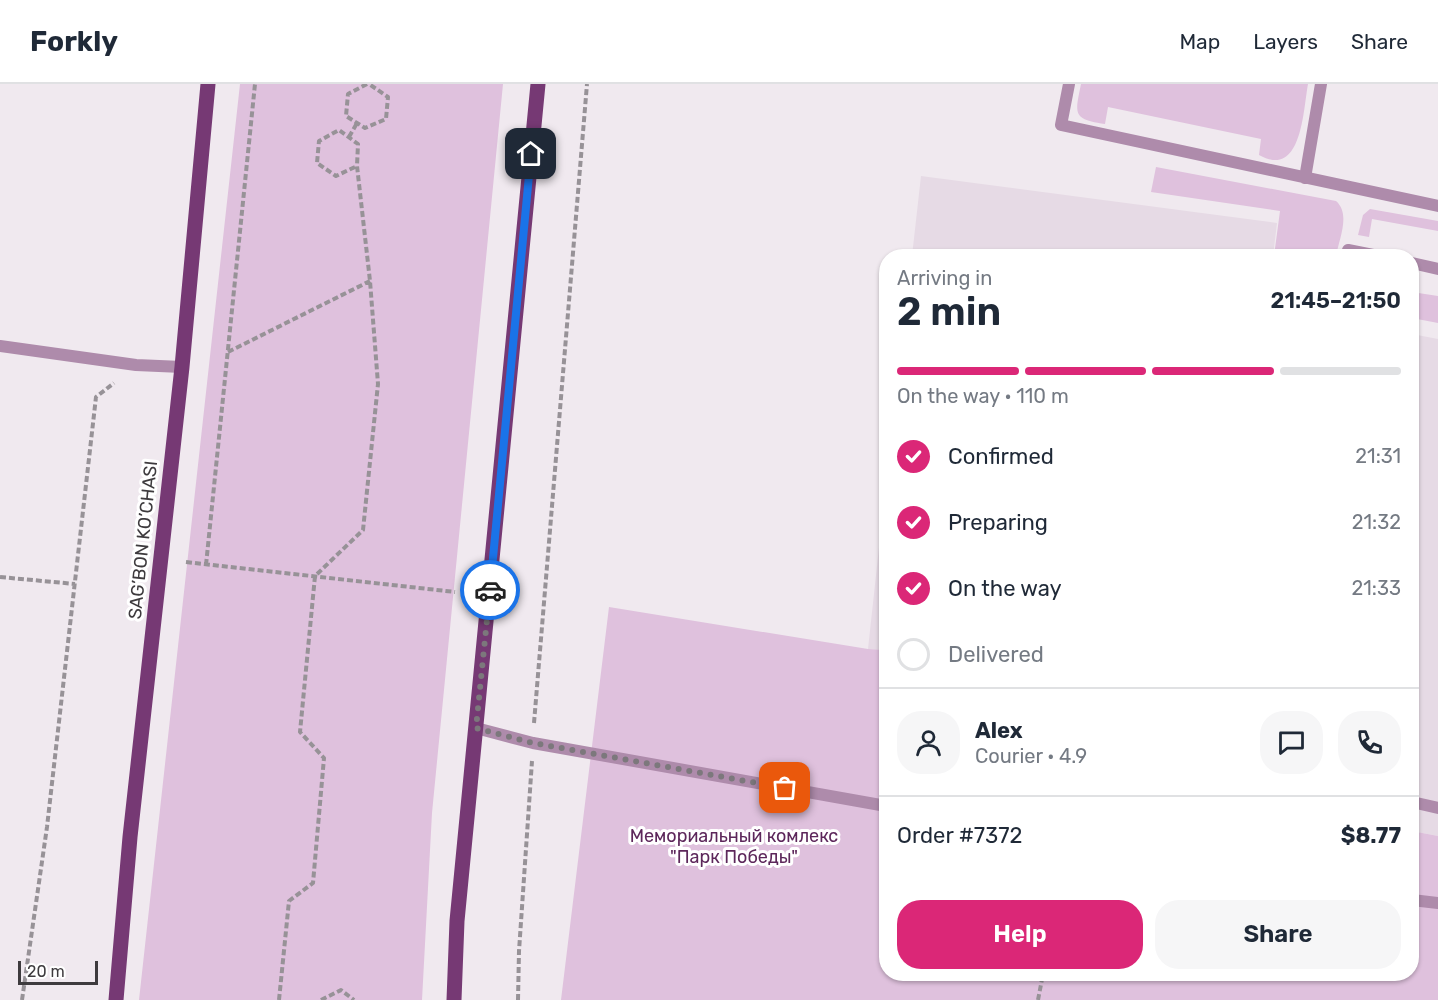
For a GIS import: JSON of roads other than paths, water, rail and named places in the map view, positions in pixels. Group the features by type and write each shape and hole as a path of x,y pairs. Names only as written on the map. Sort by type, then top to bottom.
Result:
{"main road":[{"name":"SAG’BON KO’CHASI","path":"116,1000 130,837 182,367 208,84"},
{"path":"454,1000 457,921 538,84"}],"street":[{"path":"1069,84 1060,125 1438,206"},
{"path":"1305,178 1321,84"},
{"path":"1419,265 1438,269"},
{"path":"0,346 136,365 182,367"},
{"path":"476,728 533,743 879,806"},
{"path":"1419,804 1438,808"},
{"path":"1419,901 1438,903"}],"park label":[{"name":"Мемориальный комлекс \"Парк Победы\"","path":"734,846"}]}
